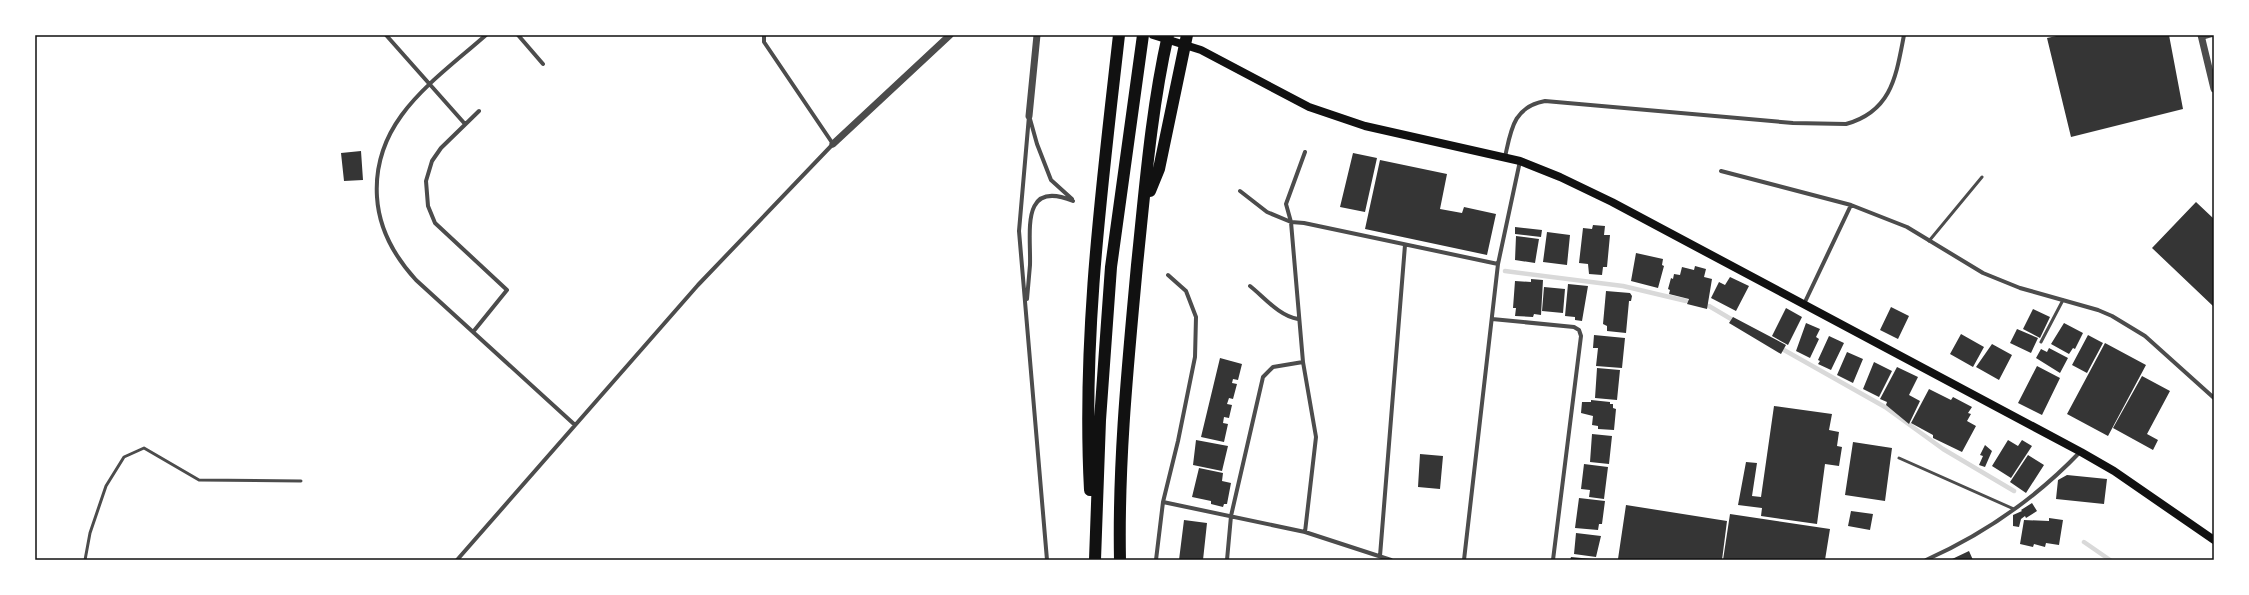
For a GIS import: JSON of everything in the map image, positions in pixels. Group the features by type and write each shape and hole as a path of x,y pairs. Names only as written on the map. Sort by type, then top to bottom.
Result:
{"highway":[{"path":"1094,560 1088,450 1094,266 1119,35"},
{"path":"1094,560 1100,420 1111,267 1143,35"},
{"path":"1120,560 1119,519 1123,407 1143,208 1161,67 1168,35"},
{"path":"1143,208 1159,169 1187,35"}],"main road":[{"path":"1153,35 1201,50 1309,107 1365,126 1520,161 1560,177 1606,199 2081,452 2114,471 2214,540"}],"street":[{"path":"386,35 465,124"},
{"path":"486,35 431,84 399,118 388,134 382,147 376,173 379,214 385,235 398,258 416,280 575,425"},
{"path":"518,35 543,64"},
{"path":"764,35 764,42 833,144"},
{"path":"457,560 698,285 833,144 950,35"},
{"path":"1037,35 1019,231 1047,560"},
{"path":"1504,157 1512,126 1519,114 1528,106 1545,101 1793,123 1846,124 1853,122 1869,114 1887,97 1897,75 1904,35"},
{"path":"2212,35 2201,36 2214,89"},
{"path":"472,332 507,290 435,223 428,206 426,181 432,161 441,148 479,111"},
{"path":"1026,310 1030,266 1029,224 1035,204 1048,195 1058,194 1073,201 1051,180 1037,144 1029,116"},
{"path":"1305,152 1286,204 1290,222 1303,362 1316,437 1305,532"},
{"path":"1464,560 1498,264 1520,161"},
{"path":"1721,171 1851,205 1907,227 1983,273 2020,288 2098,310 2145,336 2214,398"},
{"path":"1240,191 1267,212 1290,222 1304,223 1498,264"},
{"path":"1804,304 1851,205"},
{"path":"1380,556 1405,245"},
{"path":"1156,560 1163,502 1178,441 1195,357 1196,317 1186,291 1168,275"},
{"path":"1250,286 1289,317 1298,319"},
{"path":"1492,319 1574,327 1579,330 1581,336 1553,560"},
{"path":"1227,560 1231,516 1262,377 1273,367 1303,362"},
{"path":"1926,560 1975,536 2014,509 2046,486 2081,452"},
{"path":"1163,502 1305,532 1391,560"}],"lane":[{"path":"1929,241 1982,177"},
{"path":"2041,342 2063,300"},
{"path":"84,560 90,533 106,486 124,457 144,448 199,480 301,481"},
{"path":"1899,458 2014,509"}],"building":[{"path":"2061,35 2169,35 2183,109 2071,137 2047,38"},
{"path":"361,151 363,180 344,181 341,153"},
{"path":"1353,153 1377,158 1365,212 1340,207"},
{"path":"1380,160 1447,174 1440,209 1462,213 1464,207 1496,214 1487,255 1365,229"},
{"path":"2196,202 2214,219 2214,307 2152,248"},
{"path":"1593,225 1605,226 1604,235 1610,235 1607,267 1603,267 1602,275 1589,274 1588,264 1579,263 1583,228 1592,229"},
{"path":"1515,227 1542,230 1541,237 1515,234"},
{"path":"1547,232 1570,235 1567,265 1543,262"},
{"path":"1516,236 1539,239 1535,263 1515,260"},
{"path":"1636,253 1663,259 1662,265 1664,266 1658,288 1631,281"},
{"path":"1695,266 1706,269 1704,277 1712,279 1707,309 1687,304 1689,299 1669,294 1670,290 1668,289 1671,278 1673,279 1674,274 1680,275 1682,267 1694,270"},
{"path":"1730,277 1749,286 1736,311 1711,298 1719,282 1725,285"},
{"path":"1531,279 1543,280 1541,315 1534,314 1533,317 1515,316 1516,308 1513,308 1515,281 1531,282"},
{"path":"1568,284 1588,286 1582,321 1575,320 1575,317 1565,316"},
{"path":"1544,287 1565,289 1563,313 1542,311"},
{"path":"1606,291 1630,293 1632,296 1631,301 1629,301 1626,333 1607,331 1607,326 1603,324"},
{"path":"1891,307 1909,316 1898,339 1880,330"},
{"path":"1786,308 1802,317 1788,345 1772,336"},
{"path":"2033,309 2050,317 2040,338 2023,329"},
{"path":"1733,317 1786,345 1781,354 1729,323"},
{"path":"1806,323 1820,329 1816,337 1819,339 1810,358 1796,351"},
{"path":"2064,323 2083,333 2075,349 2073,348 2069,354 2051,344"},
{"path":"2017,329 2038,338 2031,353 2010,343"},
{"path":"1961,334 1984,347 1973,367 1950,354"},
{"path":"1594,335 1625,338 1622,368 1596,366 1598,348 1593,348"},
{"path":"2088,335 2103,343 2087,373 2072,365"},
{"path":"1829,336 1844,343 1831,370 1818,364 1820,361 1818,360"},
{"path":"2105,343 2146,365 2108,436 2067,414"},
{"path":"1992,344 2012,355 1999,380 1976,367"},
{"path":"2049,348 2068,358 2060,373 2036,358 2041,349 2047,352"},
{"path":"1847,352 1863,359 1853,383 1837,375"},
{"path":"1220,358 1242,364 1238,380 1233,379 1232,383 1237,384 1233,399 1229,398 1227,404 1232,405 1229,418 1224,417 1223,423 1228,424 1224,442 1201,437"},
{"path":"1874,362 1892,371 1879,397 1863,389"},
{"path":"2037,366 2060,378 2042,415 2018,403"},
{"path":"1897,367 1918,377 1909,395 1920,401 1909,424 1886,405 1887,402 1880,399"},
{"path":"1597,368 1620,370 1617,400 1595,398"},
{"path":"2142,376 2170,391 2147,434 2158,440 2153,450 2113,428"},
{"path":"1929,389 1951,400 1953,397 1972,407 1968,413 1971,414 1967,421 1976,426 1962,452 1933,438 1933,435 1911,423"},
{"path":"1591,400 1610,402 1610,404 1613,404 1613,408 1616,409 1614,430 1598,429 1598,426 1592,425 1593,416 1581,413 1582,402 1591,402"},
{"path":"1774,406 1832,414 1829,430 1839,432 1837,446 1842,447 1839,466 1825,464 1817,524 1761,516 1762,508 1738,505 1746,462 1757,463 1752,496 1761,497"},
{"path":"1592,434 1612,436 1609,464 1590,462"},
{"path":"1196,440 1228,446 1222,471 1193,465"},
{"path":"2008,440 2018,446 2022,440 2032,446 2011,478 1992,466"},
{"path":"1853,442 1892,448 1885,501 1845,495"},
{"path":"1985,445 1992,451 1985,467 1979,465 1983,456 1980,455"},
{"path":"1420,454 1443,456 1440,489 1418,487"},
{"path":"2028,455 2044,465 2026,493 2010,482"},
{"path":"1584,464 1608,467 1604,499 1589,497 1590,490 1581,489"},
{"path":"1199,468 1223,473 1222,481 1231,483 1227,504 1224,504 1223,507 1211,504 1211,501 1192,497"},
{"path":"2067,475 2107,479 2104,504 2056,499 2058,480"},
{"path":"1579,498 1605,501 1602,524 1599,524 1598,530 1575,528"},
{"path":"2032,503 2037,511 2026,518 2025,516 2021,519 2019,527 2013,526 2013,515 2022,511 2021,510"},
{"path":"1626,505 1727,521 1722,560 1618,559"},
{"path":"1851,511 1873,514 1870,530 1848,526"},
{"path":"1730,514 1830,529 1825,560 1723,560"},
{"path":"2049,518 2063,520 2059,545 2046,543 2045,547 2034,544 2033,547 2020,544 2024,520 2049,521"},
{"path":"1184,520 1207,523 1203,560 1179,560"},
{"path":"1576,533 1601,536 1596,557 1574,554"},
{"path":"1969,551 1973,560 1950,560"},
{"path":"1571,557 1592,559 1592,560 1570,560"}],"waterway":[{"path":"1505,271 1623,286 1686,301"},
{"path":"1709,306 1731,319"},
{"path":"1784,350 1885,407 1943,449 2014,491"},
{"path":"2084,542 2110,560"}]}
